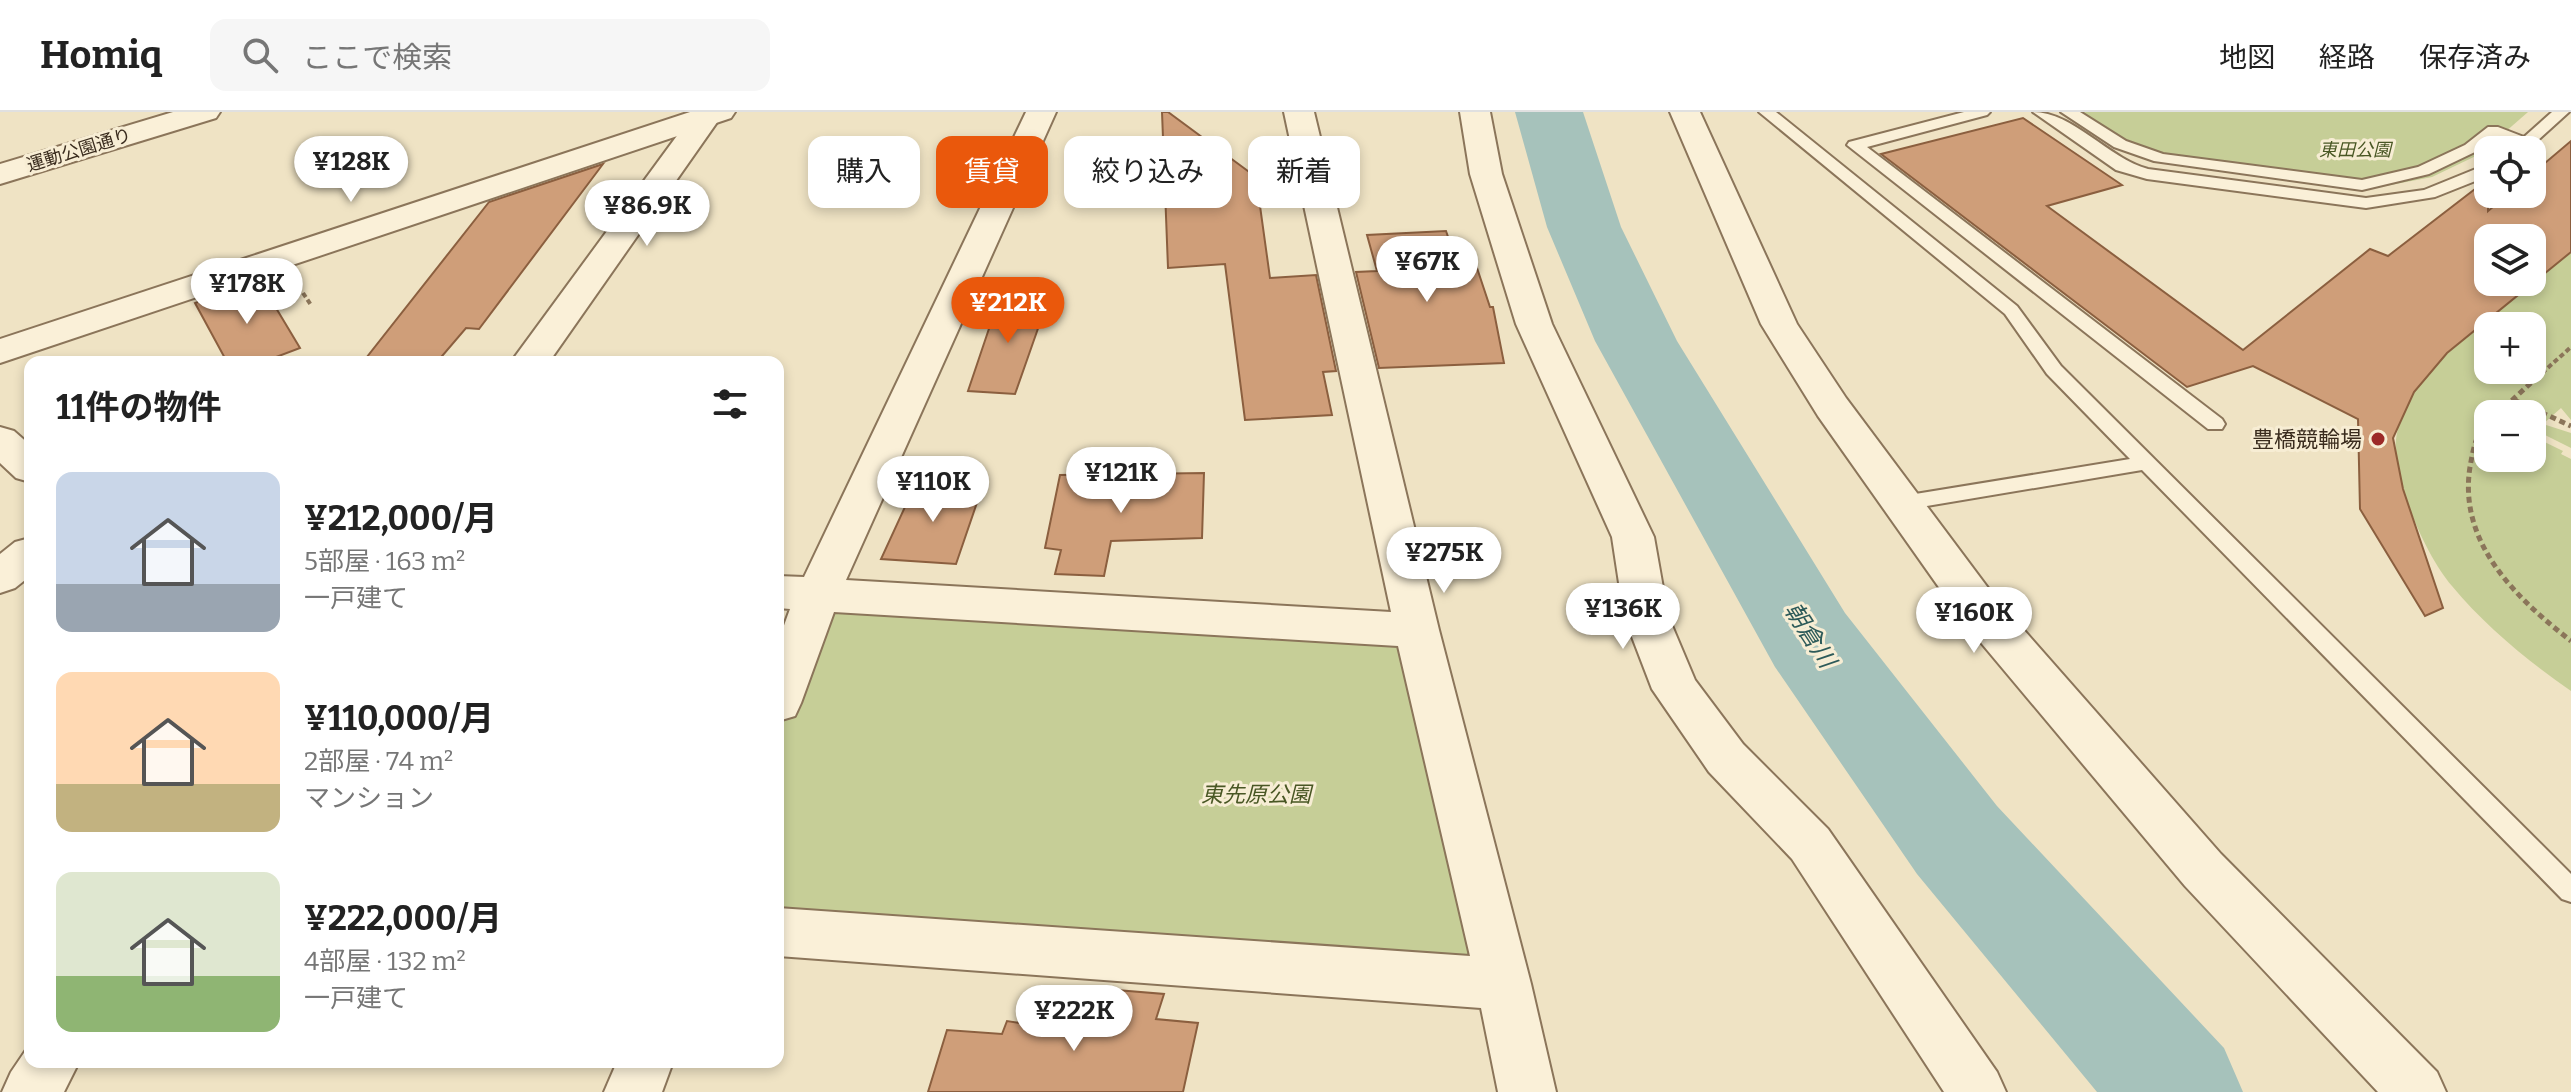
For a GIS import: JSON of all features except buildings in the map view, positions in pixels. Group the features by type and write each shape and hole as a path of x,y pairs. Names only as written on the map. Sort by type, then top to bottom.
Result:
{"street":[{"name":"運動公園通り","path":"0,174 205,112"},
{"path":"784,670 798,593 1041,112"},
{"path":"1299,112 1417,630 1504,984 1527,1092"},
{"path":"1475,112 1486,174 1534,324 1633,537 1646,616 1675,689 1726,758 1810,844 1977,1092"},
{"path":"1685,112 1779,324 1832,407 1978,608 2203,870 2417,1092"},
{"path":"0,351 710,114"},
{"path":"534,356 710,114"},
{"path":"0,440 24,462"},
{"path":"0,577 24,558"},
{"path":"798,593 1417,630"},
{"path":"784,932 1504,984"},
{"path":"31,1092 47,1068"},
{"path":"633,1092 643,1068"}],"lane":[{"path":"1767,112 2011,310 2054,370 2571,891"},
{"path":"1982,112 1855,145 2215,424"},
{"path":"2041,112 2122,167 2147,174 2366,203 2384,203 2445,189 2474,176"},
{"path":"2069,112 2120,144 2160,158 2362,185 2423,171 2474,146"},
{"path":"2533,136 2561,112"},
{"path":"2486,136 2493,130 2504,136"},
{"path":"1903,503 2145,463"}],"path":[{"path":"2514,400 2571,347"},
{"path":"2546,415 2571,426"},
{"path":"2474,450 2465,479 2466,505 2475,533 2494,564 2521,597 2571,641"}],"green space":[{"name":"東田公園","path":"2059,112 2528,112 2501,136 2474,136 2474,157 2432,177 2365,190 2156,162 2121,150"},
{"path":"2571,252 2571,420 2561,408 2546,421 2546,400 2474,400 2474,472 2546,472 2546,443 2571,459 2571,691 2493,629 2442,573 2408,504 2396,452 2398,428 2412,396 2432,370 2474,329 2474,384 2546,384 2546,312 2494,312 2515,296 2546,296 2546,272"},
{"path":"2546,425 2571,433 2571,448 2546,436"},
{"name":"東先原公園","path":"818,594 1417,630 1504,984 784,932 784,687"}],"waterway":[{"name":"朝倉川","path":"1549,112 1584,227 1636,341 1810,640 1957,840 2179,1092"}],"place":[{"name":"豊橋競輪場","path":"2378,439"}]}
